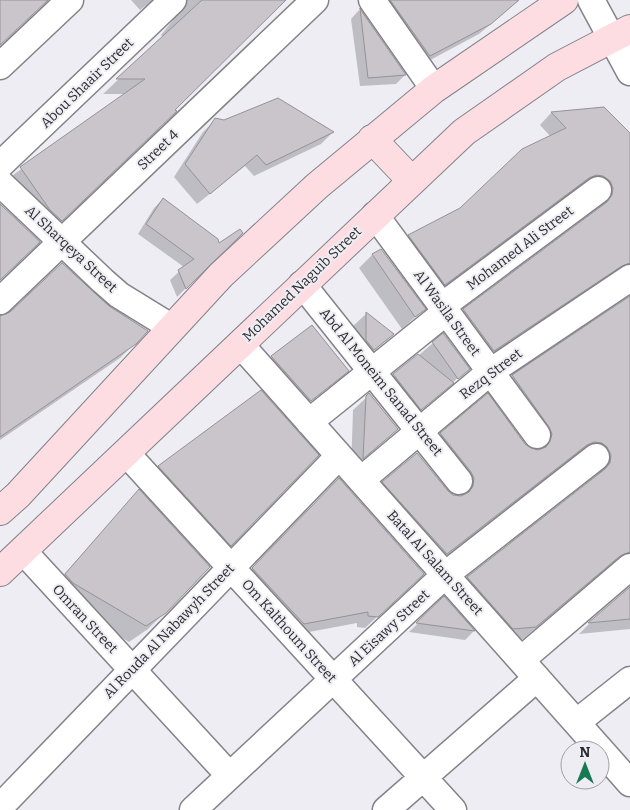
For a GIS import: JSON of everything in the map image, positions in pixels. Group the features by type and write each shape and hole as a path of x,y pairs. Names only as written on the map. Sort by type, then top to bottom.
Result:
{"main road":[{"path":"0,511 18,495 228,268 372,139 434,89 564,0"},
{"name":"Mohamed Naguib Street","path":"0,572 464,132 557,67 621,34"},
{"path":"372,139 412,181"}],"street":[{"path":"0,66 70,0"},
{"name":"Street 4","path":"0,300 315,0"},
{"path":"372,0 434,89"},
{"path":"591,0 621,34 630,72"},
{"name":"Abou Shaair Street","path":"0,165 156,5"},
{"name":"Al Sharqeya Street","path":"0,182 119,294 172,327"},
{"name":"Mohamed Ali Street","path":"309,422 444,309 598,190"},
{"name":"Al Wasila Street","path":"375,215 537,435"},
{"name":"Rezq Street","path":"361,480 490,372 630,278"},
{"name":"Abd Al Moneim Sanad Street","path":"302,284 459,480"},
{"name":"Batal Al Salam Street","path":"240,344 630,783"},
{"name":"Om Kalthoum Street","path":"126,453 453,810"},
{"name":"Al Rouda Al Nabawyh Street","path":"0,806 339,456"},
{"name":"Al Eisawy Street","path":"193,810 445,575 596,457"},
{"name":"Omran Street","path":"23,551 229,775"},
{"path":"386,810 423,777 630,567"},
{"path":"577,722 630,680"}],"building":[{"path":"0,0 48,0 0,45"},
{"path":"202,0 286,0 175,110 177,111 62,221 50,210 20,167 145,79 116,79"},
{"path":"390,0 519,0 491,24 430,56"},
{"path":"360,9 406,75 368,78"},
{"path":"278,98 334,132 266,165 257,155 210,194 185,164 215,118 224,120"},
{"path":"604,107 630,133 630,263 622,266 494,351 463,309 607,202 612,195 613,188 610,181 603,176 596,175 589,178 445,285 408,235 460,208 522,149 566,128 551,112"},
{"path":"163,198 218,239 219,243 240,229 243,233 186,289 178,270 194,259 146,224"},
{"path":"0,204 40,242 0,280"},
{"path":"381,249 426,309 415,317 372,254"},
{"path":"62,263 109,306 148,331 136,344 0,437 0,316 10,312"},
{"path":"630,296 630,552 620,556 536,627 513,629 467,577 605,469 610,463 611,455 607,447 602,443 594,442 587,445 447,554 382,482 417,453 453,495 461,496 469,492 473,486 474,478 440,433 488,393 525,444 538,450 546,447 552,434 549,427 512,375"},
{"path":"366,312 394,334 374,350 366,340"},
{"path":"312,325 349,371 311,401 271,356"},
{"path":"443,333 470,369 458,379 432,342"},
{"path":"418,354 454,383 421,410 393,374"},
{"path":"261,390 319,455 231,546 158,466"},
{"path":"369,393 398,429 363,459 366,396"},
{"path":"339,478 424,574 378,617 368,616 368,612 304,624 252,568"},
{"path":"139,489 210,567 166,613 146,626 73,583 65,574"},
{"path":"630,587 630,619 588,623"},
{"path":"444,596 475,631 416,623"}]}
